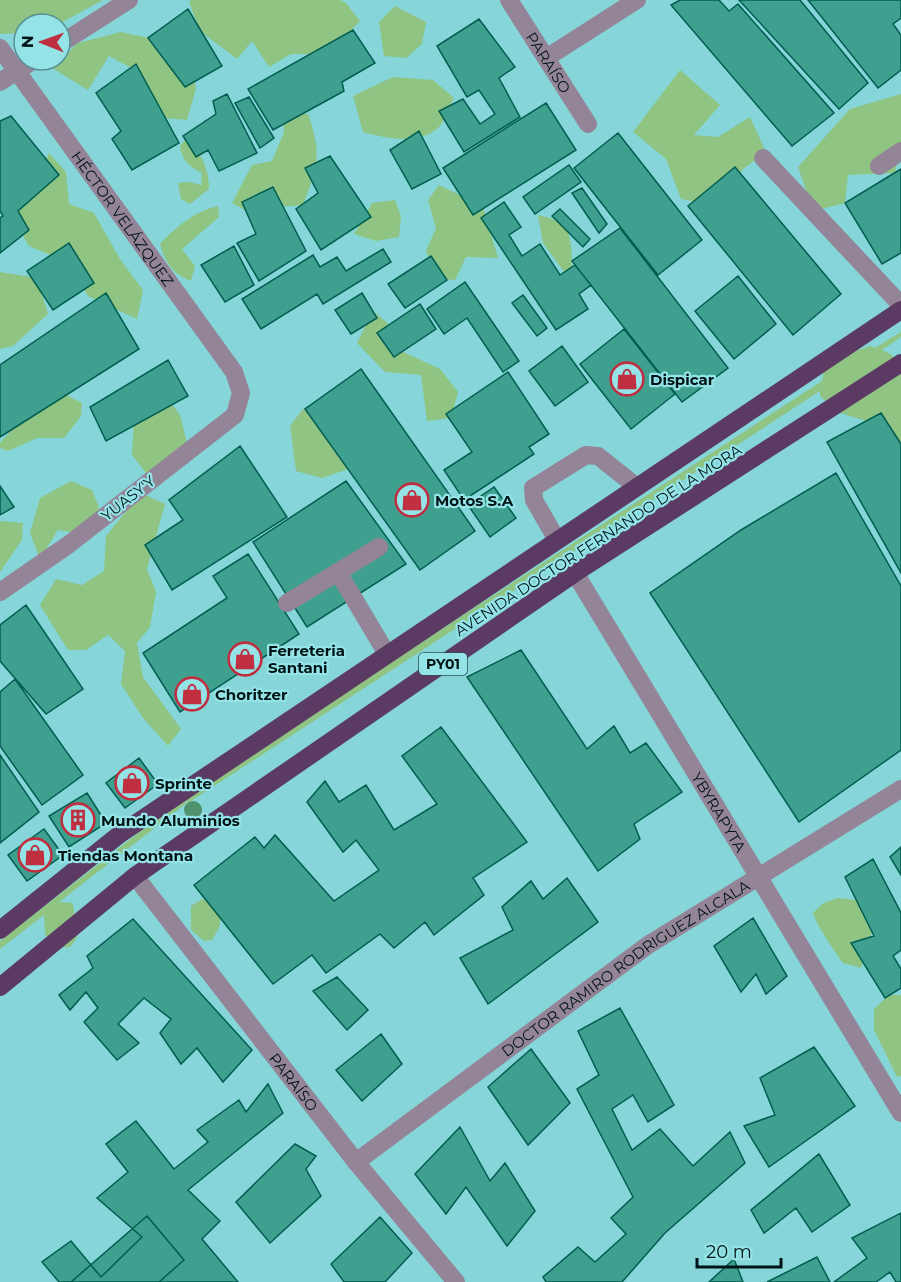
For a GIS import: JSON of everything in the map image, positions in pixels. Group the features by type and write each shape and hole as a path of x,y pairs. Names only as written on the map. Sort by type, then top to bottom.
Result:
{"highway":[{"name":"AVENIDA DOCTOR FERNANDO DE LA MORA","path":"0,930 120,834 901,310"},
{"name":"AVENIDA DOCTOR FERNANDO DE LA MORA","path":"0,987 135,876 575,573 901,363"}],"street":[{"path":"72,36 129,0"},
{"name":"PARAÍSO","path":"509,0 588,124"},
{"path":"546,58 637,0"},
{"name":"HÉCTOR VELÁZQUEZ","path":"0,48 12,64"},
{"path":"0,82 15,72"},
{"name":"HÉCTOR VELÁZQUEZ","path":"18,72 234,372 241,393"},
{"path":"879,166 901,151"},
{"path":"762,158 901,305"},
{"name":"YUASY'Y","path":"0,592 68,545 235,415 241,393"},
{"path":"557,540 534,500 533,488 586,455 593,454 637,487"},
{"path":"287,603 379,547"},
{"path":"338,572 387,654"},
{"name":"YBYRAPYTA","path":"575,573 901,1113"},
{"name":"DOCTOR RAMIRO RODRIGUEZ ALCALA","path":"356,1162 648,945 901,789"},
{"name":"PARAÍSO","path":"135,876 356,1162 456,1282"}],"green space":[{"path":"0,0 103,0 72,17 72,12 12,12 12,34 0,34"},
{"path":"191,0 340,0 346,3 360,21 329,54 291,54 269,67 252,41 237,59 200,31 189,2"},
{"path":"395,6 426,22 422,44 406,58 384,56 379,22"},
{"path":"121,32 148,38 164,61 194,77 196,89 187,120 152,117 137,71 109,56 88,90 59,72 72,72 72,49 78,43"},
{"path":"680,70 720,105 694,135 718,137 750,117 766,152 743,169 717,206 681,199 666,159 633,132"},
{"path":"393,77 433,80 454,98 439,127 422,137 412,139 392,138 363,132 353,96"},
{"path":"901,94 901,144 895,173 848,175 845,203 813,211 798,167 850,109"},
{"path":"282,114 308,114 317,150 315,170 303,205 278,207 254,215 232,203 252,165 272,161 284,132"},
{"path":"186,139 200,156 209,182 209,189 190,204 181,199 178,183 190,182 201,185 202,173 190,166 183,156 180,146"},
{"path":"49,153 66,172 69,204 94,213 120,259 143,290 137,319 88,296 69,263 29,246 8,211 39,173"},
{"path":"439,185 466,198 481,200 498,258 466,257 455,280 439,279 426,251 436,228 428,200"},
{"path":"395,200 401,216 399,237 376,241 354,234 372,203"},
{"path":"218,206 219,217 182,249 195,266 191,281 179,275 171,267 164,257 160,244 186,220 202,211"},
{"path":"538,215 558,222 570,238 572,266 565,273 543,243"},
{"path":"0,272 37,278 48,314 13,346 0,349"},
{"path":"373,311 396,330 399,350 440,369 458,392 451,418 427,421 421,375 385,372 357,343"},
{"path":"901,332 901,337 882,350 892,355 901,365 901,469 866,421 837,412 820,396 820,391 188,803 184,797 822,381 824,371 853,352 870,346 875,348"},
{"path":"60,392 82,403 81,416 64,438 37,438 8,451 0,448 0,443 16,425 40,412"},
{"path":"166,396 180,415 187,443 152,481 132,455 134,420"},
{"path":"303,409 335,412 348,469 322,478 296,471 290,426"},
{"path":"71,481 92,490 99,507 89,535 58,530 40,559 30,533 40,498"},
{"path":"141,493 165,504 147,569 156,592 150,627 137,643 143,677 181,729 168,746 143,718 121,684 125,651 108,635 86,650 68,650 40,605 56,579 82,585 104,571 106,536"},
{"path":"0,521 23,523 22,540 0,572"},
{"path":"183,798 187,803 59,902 73,903 77,938 70,947 56,948 45,934 44,915 0,949 0,941"},
{"path":"837,898 857,900 874,926 861,968 843,963 813,913 822,904"},
{"path":"202,899 222,910 219,928 212,940 204,941 191,930 191,906"},
{"path":"889,995 901,995 901,1076 897,1077 874,1030 874,1009"}],"building":[{"path":"680,0 719,0 729,11 738,4 834,113 792,146 671,5"},
{"path":"739,0 800,0 868,83 839,109"},
{"path":"808,0 901,0 901,18 893,24 901,35 901,70 878,88"},
{"path":"188,9 222,66 185,87 148,38"},
{"path":"479,19 515,67 499,78 520,117 464,152 439,111 463,99 480,124 495,114 479,90 467,97 437,46"},
{"path":"353,30 375,63 342,82 344,91 273,130 248,89"},
{"path":"136,64 179,143 132,170 112,139 121,131 96,93"},
{"path":"227,94 257,153 219,171 208,150 196,157 183,136 216,114 213,101"},
{"path":"249,97 274,138 260,148 235,103"},
{"path":"546,103 576,150 473,215 443,168"},
{"path":"11,116 59,175 18,211 29,230 0,253 0,218 3,216 0,211 0,121"},
{"path":"419,131 441,174 412,189 390,150"},
{"path":"618,133 702,240 658,275 574,168"},
{"path":"330,156 371,217 321,250 296,209 318,193 305,168"},
{"path":"569,165 581,182 535,214 523,197"},
{"path":"735,167 841,294 793,335 688,206"},
{"path":"901,169 901,253 882,264 845,203"},
{"path":"273,187 306,251 259,281 237,243 256,234 242,202"},
{"path":"582,188 607,224 599,233 572,193"},
{"path":"504,202 521,227 509,235 522,256 540,244 560,275 575,265 591,285 579,294 588,309 556,330 481,218"},
{"path":"560,209 590,239 583,247 552,216"},
{"path":"620,228 728,368 682,402 572,261"},
{"path":"69,243 94,283 53,310 27,271"},
{"path":"234,246 254,285 225,302 201,265"},
{"path":"383,249 391,262 323,304 317,294 261,329 242,299 313,255 320,267 337,257 346,271"},
{"path":"431,256 447,280 405,308 388,284"},
{"path":"738,276 776,324 734,359 695,311"},
{"path":"465,282 519,361 503,372 467,318 444,334 427,309"},
{"path":"106,293 139,349 0,437 0,365"},
{"path":"362,293 377,318 351,334 335,310"},
{"path":"523,295 547,328 537,336 512,303"},
{"path":"420,304 436,329 394,357 377,333"},
{"name":"Dispicar","path":"624,329 675,394 631,429 580,364"},
{"path":"562,346 588,382 555,406 529,371"},
{"path":"168,360 188,396 106,441 90,407"},
{"name":"Motos S.A","path":"361,369 475,531 420,570 305,409"},
{"path":"508,372 549,434 529,447 534,454 464,500 444,470 472,452 446,414"},
{"path":"881,413 901,444 901,573 827,442"},
{"path":"240,446 287,517 172,590 145,545 183,520 169,500"},
{"path":"836,473 901,586 901,750 799,822 650,593 741,530"},
{"path":"346,481 406,564 307,627 253,542"},
{"path":"0,486 14,507 0,515"},
{"path":"494,487 516,518 490,537 468,505"},
{"path":"248,554 299,634 180,712 143,653 227,598 213,576"},
{"path":"26,605 83,689 46,714 0,661 0,625"},
{"path":"521,650 587,749 614,726 630,753 646,743 682,792 634,824 640,839 598,871 467,677"},
{"path":"15,679 83,775 42,805 0,746 0,692"},
{"path":"441,727 527,842 473,878 484,895 434,935 425,922 394,948 380,934 326,973 312,955 273,984 194,885 255,837 264,848 275,835 334,901 379,870 356,840 343,852 307,802 325,781 339,802 366,785 394,830 437,804 402,756"},
{"path":"0,755 39,812 0,843"},
{"name":"Sprinte","path":"139,758 158,784 125,808 106,783"},
{"name":"Mundo Aluminios","path":"87,793 106,823 69,847 49,816"},
{"name":"Tiendas Montana","path":"44,829 63,855 27,881 8,855"},
{"path":"901,847 901,875 890,857"},
{"path":"873,859 901,913 901,950 893,956 901,969 901,988 885,998 851,943 874,936 845,877"},
{"path":"567,878 598,922 488,1004 460,958 513,930 502,907 531,881 543,899"},
{"path":"753,918 787,976 766,994 756,974 741,992 714,946"},
{"path":"133,919 252,1050 223,1082 197,1048 181,1064 160,1033 171,1019 144,998 118,1024 139,1043 117,1060 84,1022 98,1008 86,992 70,1010 59,995 93,968 87,956"},
{"path":"337,977 368,1010 347,1030 313,991"},
{"path":"620,1008 674,1105 648,1122 633,1095 612,1109 632,1150 660,1129 693,1166 730,1132 745,1163 665,1233 622,1282 546,1282 543,1277 578,1247 595,1262 626,1234 611,1218 633,1197 577,1089 599,1075 578,1031"},
{"path":"381,1034 402,1064 362,1101 336,1070"},
{"path":"814,1047 855,1106 769,1167 744,1126 775,1115 760,1078"},
{"path":"531,1049 570,1103 528,1145 488,1087"},
{"path":"268,1084 283,1113 188,1190 220,1221 202,1239 238,1282 59,1282 42,1262 71,1241 101,1277 142,1237 97,1198 128,1172 106,1144 136,1121 174,1169 208,1142 197,1130 239,1100 246,1112"},
{"path":"460,1127 490,1181 505,1163 535,1211 507,1246 466,1187 446,1214 415,1174"},
{"path":"295,1144 316,1156 306,1169 321,1196 270,1243 236,1202"},
{"path":"819,1154 850,1205 812,1232 796,1208 764,1233 751,1210"},
{"path":"901,1213 901,1282 896,1282 890,1272 876,1282 834,1282 867,1258 852,1238"},
{"path":"147,1216 184,1260 159,1282 71,1282"},
{"path":"380,1217 412,1253 385,1282 344,1282 331,1264"},
{"path":"817,1257 830,1282 767,1282"},
{"path":"734,1259 743,1282 709,1282"}],"place":[{"name":"Dispicar","path":"627,379"},
{"name":"Motos S.A","path":"412,500"},
{"name":"Ferreteria Santani","path":"245,659"},
{"name":"Choritzer","path":"192,694"},
{"name":"Sprinte","path":"132,783"},
{"name":"Mundo Aluminios","path":"78,820"},
{"name":"Tiendas Montana","path":"35,855"}]}
